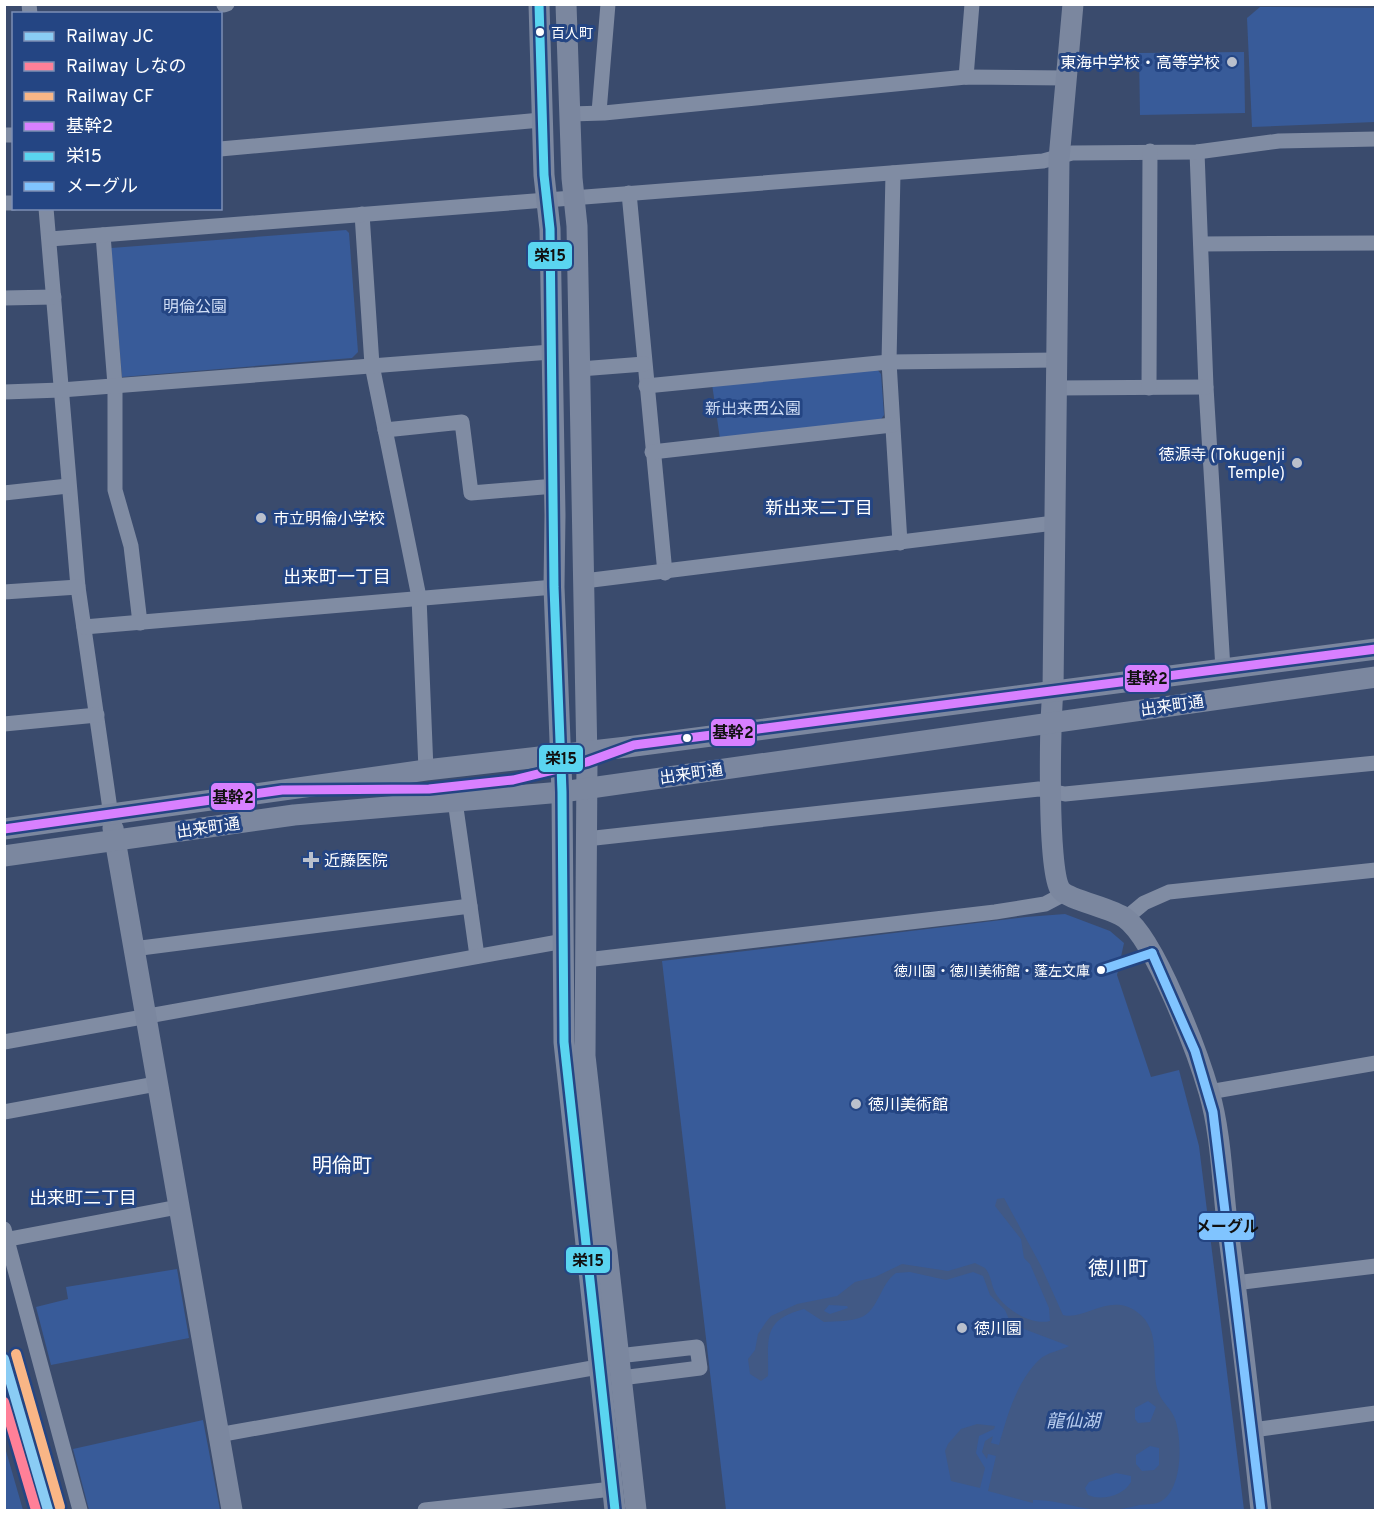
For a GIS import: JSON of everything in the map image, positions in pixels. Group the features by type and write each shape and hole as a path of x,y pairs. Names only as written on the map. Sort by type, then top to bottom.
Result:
{"street":[{"path":"539,4 542,120 546,200 550,229 555,486 554,587 562,792 564,1042 615,1510"},
{"path":"566,4 577,226 584,581 587,751 585,1056 636,1510"},
{"path":"599,112 608,4"},
{"path":"966,77 972,4"},
{"path":"1073,4 1059,159 1053,691 1050,721 1053,861 1057,884 1064,894 1111,909 1126,918 1136,928 1152,953 1187,1033 1209,1092 1235,1283 1261,1510"},
{"path":"570,114 966,77 1067,78"},
{"path":"222,149 542,120"},
{"path":"50,239 893,174 1059,159 1072,153 1197,152 1279,141 1376,139"},
{"path":"1149,388 1150,151"},
{"path":"1197,152 1206,387 1223,669"},
{"path":"893,174 889,362 900,543"},
{"path":"629,193 665,573"},
{"path":"46,210 78,587 111,816 144,1015 232,1510"},
{"path":"362,214 372,365 419,597 426,770"},
{"path":"103,235 115,386 115,490 131,546 140,623"},
{"path":"1201,244 1376,243"},
{"path":"4,298 54,297"},
{"path":"4,392 61,390 551,352"},
{"path":"646,386 889,362 1056,360"},
{"path":"580,369 644,363"},
{"path":"1056,388 1206,387"},
{"path":"385,429 462,422 471,493 555,486"},
{"path":"652,452 892,425"},
{"path":"4,493 68,486"},
{"path":"584,581 665,573 1054,523"},
{"path":"4,592 78,587"},
{"path":"84,627 554,587"},
{"name":"出来町通","path":"4,829 111,816 426,770 1376,649"},
{"name":"出来町通","path":"4,856 294,815 455,801 496,795 514,797 562,792 1050,721 1376,677"},
{"path":"4,724 97,715"},
{"path":"586,839 1039,789 1065,794 1376,763"},
{"path":"455,801 477,956"},
{"path":"1126,918 1144,903 1169,892 1376,870"},
{"path":"586,960 995,912 1045,904 1064,894"},
{"path":"133,949 470,906"},
{"path":"4,1042 564,941"},
{"path":"1209,1092 1376,1064"},
{"path":"4,1112 156,1084"},
{"path":"80,1510 5,1236 178,1207"},
{"path":"1235,1283 1376,1266"},
{"path":"618,1356 697,1347 700,1368 621,1378"},
{"path":"218,1435 598,1366"},
{"path":"1253,1430 1376,1413"},
{"path":"425,1510 612,1489"}],"green space":[{"path":"1260,7 1375,8 1375,122 1252,127 1247,18"},
{"path":"1244,52 1245,113 1140,115 1139,53"},
{"name":"明倫公園","path":"346,230 349,233 358,352 352,358 122,377 111,248"},
{"name":"新出来西公園","path":"876,368 881,374 884,415 879,422 720,439 712,384"},
{"name":"徳川園","path":"1065,914 1110,931 1124,943 1117,975 1151,1077 1179,1070 1199,1146 1244,1510 726,1510 662,961"},
{"path":"177,1269 189,1338 51,1365 36,1307 68,1299 66,1287"},
{"path":"203,1420 220,1510 89,1510 73,1449"},
{"path":"4,1444 23,1510 5,1510"}],"water":[{"name":"龍仙湖","path":"1004,1198 1041,1266 1063,1315 1071,1316 1117,1305 1137,1312 1150,1328 1153,1337 1157,1388 1175,1419 1180,1450 1174,1484 1170,1493 1161,1502 1100,1510 1042,1500 1033,1500 1033,1503 988,1491 996,1456 988,1454 987,1459 982,1452 985,1441 993,1436 991,1443 999,1445 1014,1400 1031,1368 1046,1355 1069,1346 1011,1324 1005,1310 990,1295 983,1276 973,1272 946,1280 910,1272 896,1273 886,1283 868,1313 853,1320 824,1322 804,1309 790,1314 780,1319 770,1333 768,1376 761,1381 750,1374 748,1359 755,1350 758,1334 771,1316 797,1304 837,1296 855,1282 875,1277 902,1264 948,1271 975,1263 989,1273 998,1297 1010,1309 1034,1321 1050,1321 1049,1308 1030,1264 1024,1258 1021,1239 995,1206 997,1199","holes":["829,1305 847,1306 848,1308 830,1314 824,1311","1148,1401 1156,1407 1150,1422 1138,1423 1135,1419 1135,1408","1150,1446 1159,1448 1159,1465 1154,1470 1142,1471 1136,1464 1136,1455","1116,1473 1131,1476 1131,1482 1123,1491 1106,1497 1088,1495 1085,1488 1089,1482"]},
{"path":"977,1424 995,1426 994,1429 979,1436 976,1453 985,1468 980,1488 951,1481 945,1451 961,1429"}],"rail line":[{"name":"CF","path":"16,1354 60,1507"},
{"name":"JC","path":"4,1359 48,1510"},
{"name":"しなの","path":"4,1402 36,1510"}],"transit line":[{"name":"栄15","path":"539,4 544,175 550,229 554,587 562,792 564,1042 615,1510"},
{"name":"基幹2","path":"4,829 282,790 429,789 513,780 587,762 634,745 1376,649"},
{"name":"メーグル","path":"1152,953 1195,1051 1213,1112 1261,1510"},
{"name":"メーグル","path":"1101,970 1152,953"}],"place":[{"name":"百人町","path":"540,32"},
{"name":"東海中学校・高等学校","path":"1232,62"},
{"name":"徳源寺 (Tokugenji Temple)","path":"1297,463"},
{"name":"市立明倫小学校","path":"261,518"},
{"name":"近藤医院","path":"311,860"},
{"name":"徳川園・徳川美術館・蓬左文庫","path":"1101,970"},
{"name":"徳川美術館","path":"856,1104"},
{"name":"徳川園","path":"962,1328"}],"district":[{"name":"新出来二丁目","path":"819,508"},
{"name":"出来町一丁目","path":"337,577"},
{"name":"明倫町","path":"342,1165"},
{"name":"出来町二丁目","path":"83,1198"},
{"name":"徳川町","path":"1118,1268"}]}
